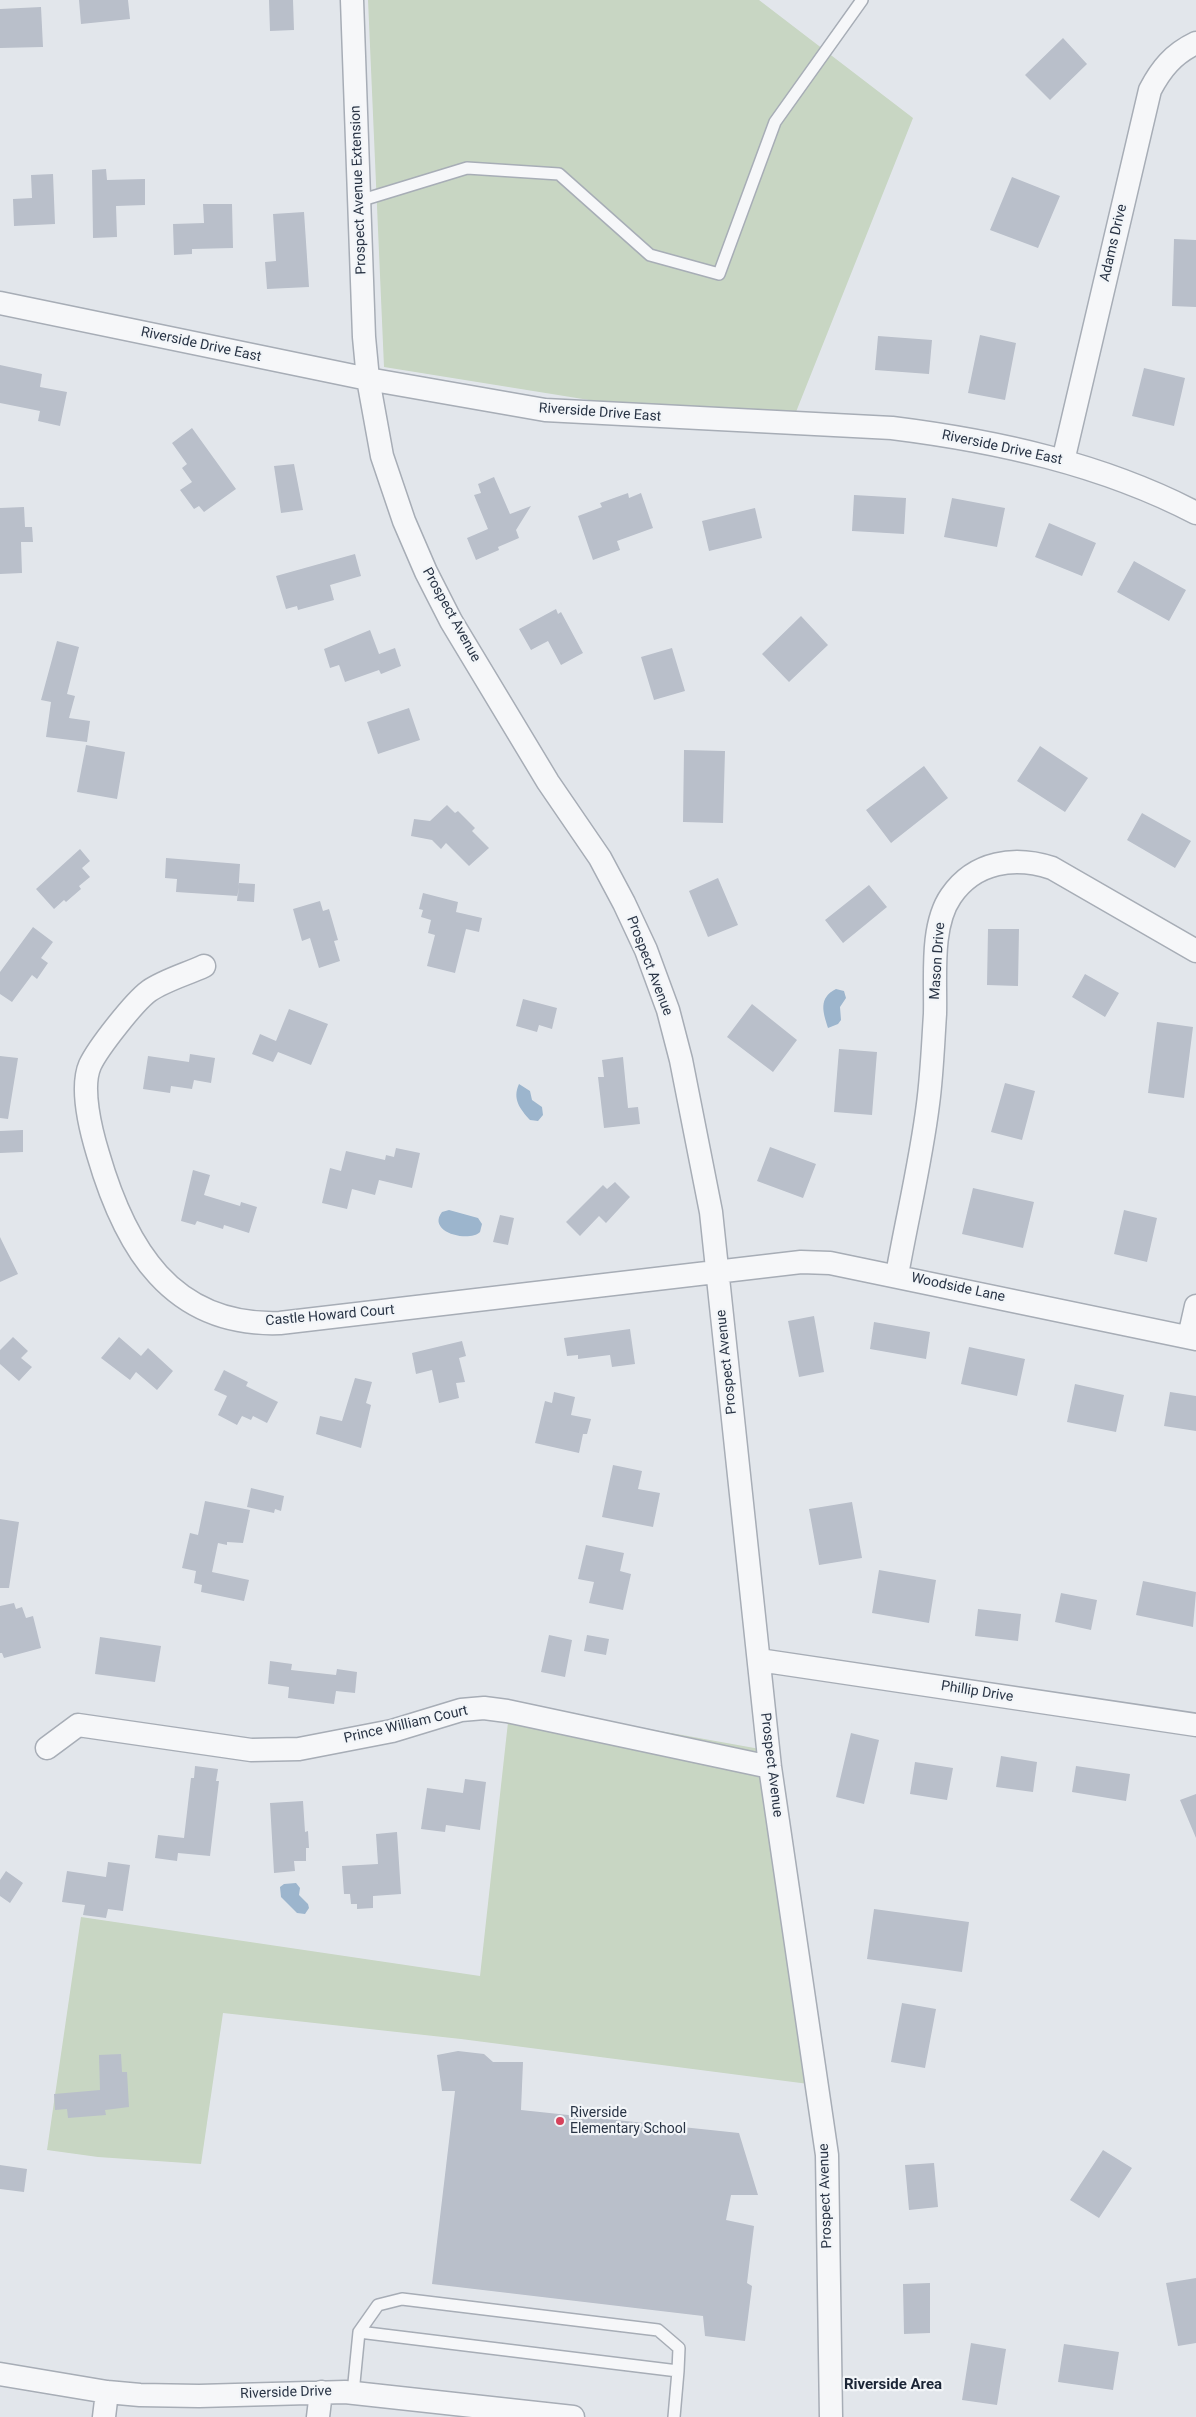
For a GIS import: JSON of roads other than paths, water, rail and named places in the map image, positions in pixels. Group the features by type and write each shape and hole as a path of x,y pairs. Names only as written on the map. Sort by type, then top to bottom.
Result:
{"street":[{"name":"Prospect Avenue Extension","path":"352,0 368,379"},
{"name":"Adams Drive","path":"1063,461 1150,90 1159,73 1171,59 1196,44"},
{"name":"Riverside Drive East","path":"0,303 368,379 545,410 909,430 1004,446 1063,461 1134,486 1196,514"},
{"name":"Prospect Avenue","path":"368,379 382,456 404,521 426,572 451,621 548,782 600,858 624,903 646,950 668,1010 682,1060 710,1212 770,1767 827,2155 831,2417"},
{"name":"Mason Drive","path":"896,1275 928,1105 938,930 942,912 951,896 963,882 978,871 995,864 1015,860 1034,862 1052,868 1196,951"},
{"name":"Castle Howard Court","path":"204,966 149,992 109,1036 89,1066 86,1103 91,1132 112,1200 128,1234 150,1267 167,1286 190,1303 214,1314 241,1322 280,1323 717,1274"},
{"name":"Woodside Lane","path":"717,1274 801,1262 830,1262 1192,1338"},
{"path":"1192,1338 1196,1306"},
{"name":"Phillip Drive","path":"758,1660 1196,1725"},
{"name":"Prince William Court","path":"48,1748 78,1725 251,1750 299,1749 392,1731 461,1710 484,1708 507,1710 770,1767"},
{"name":"Riverside Drive","path":"0,2374 107,2392 199,2396 321,2392 352,2393 572,2417"},
{"path":"104,2417 107,2392"},
{"path":"318,2417 321,2392"}],"lane":[{"path":"359,201 467,168 559,174 650,255 719,274 775,122 862,0"},
{"path":"352,2393 359,2332 378,2305 402,2299 658,2330 679,2348 674,2417"},
{"path":"359,2332 678,2371"}],"water":[{"path":"836,989 844,991 846,998 840,1007 841,1020 838,1024 828,1028 823,1006 824,1001"},
{"path":"519,1084 530,1091 532,1100 542,1107 543,1115 538,1121 530,1120 520,1108 516,1094"},
{"path":"449,1210 478,1218 482,1224 480,1232 475,1235 459,1236 444,1230 440,1225 439,1219 442,1212"},
{"path":"296,1883 300,1888 299,1895 308,1904 309,1908 305,1914 297,1913 281,1897 280,1887 284,1884"}],"place":[{"name":"Riverside Elementary School","path":"560,2121"}],"district":[{"name":"Riverside Area","path":"893,2385"}]}
